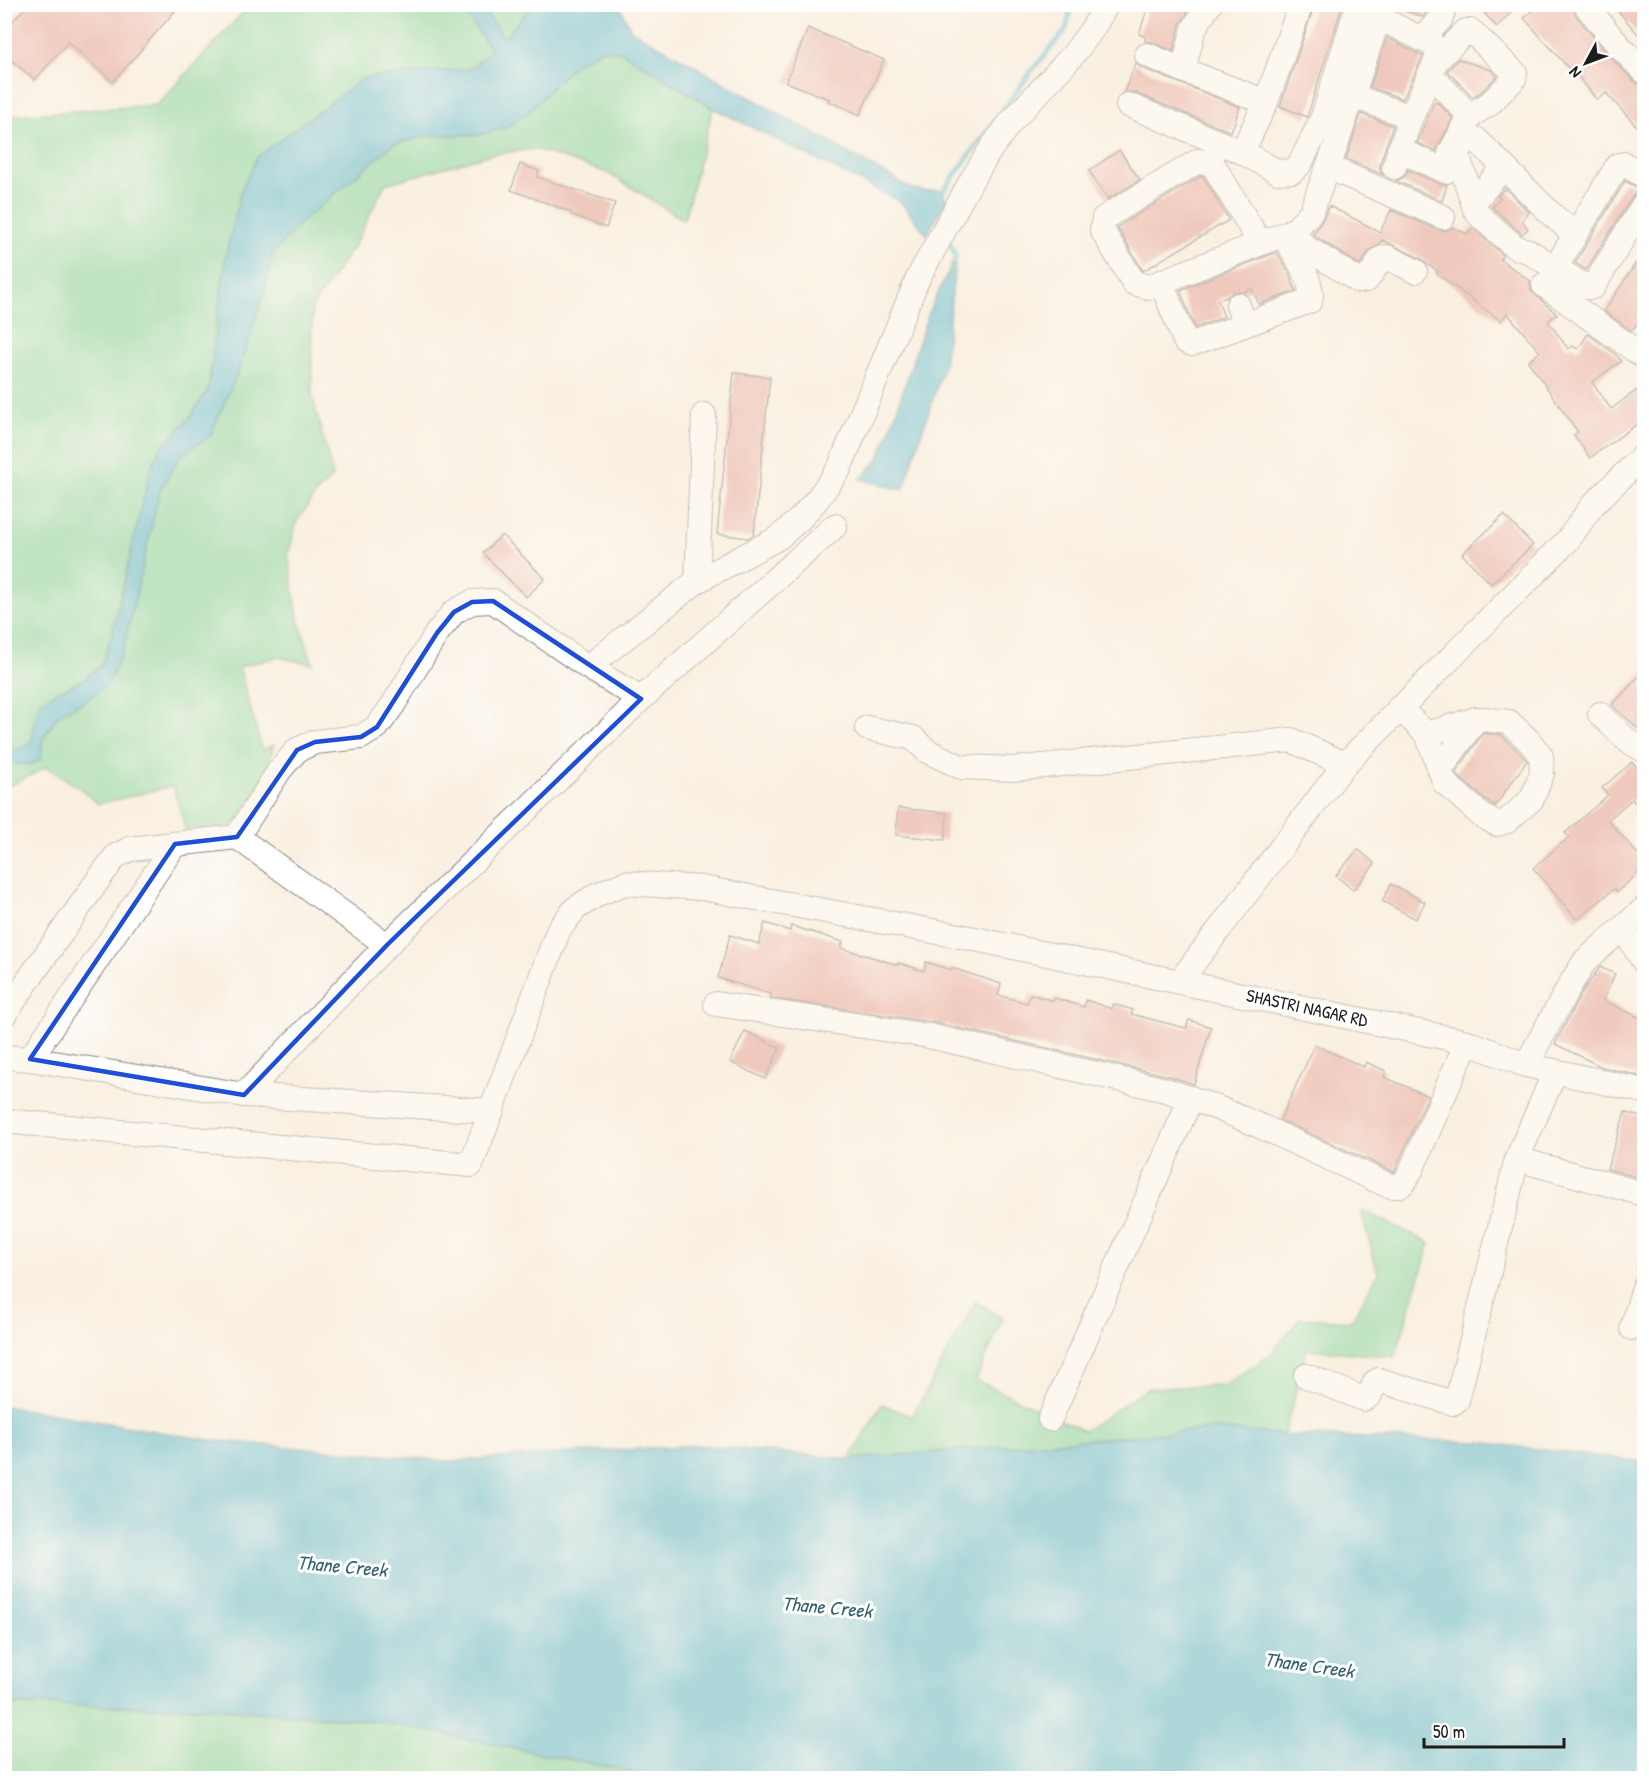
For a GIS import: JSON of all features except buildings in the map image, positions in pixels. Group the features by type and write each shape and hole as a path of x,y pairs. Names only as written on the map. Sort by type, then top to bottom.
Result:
{"street":[{"path":"588,667 697,581 778,538 801,518 839,469 918,279 971,181 1010,123 1073,56 1107,4"},
{"path":"1183,70 1194,28 1210,4"},
{"path":"1242,152 1266,102 1301,4"},
{"path":"1128,105 1242,152 1278,172 1293,171 1300,164 1323,117 1358,4"},
{"path":"1422,38 1440,20 1445,4"},
{"path":"1588,4 1588,8 1619,46 1644,71"},
{"path":"1260,243 1212,163 1198,162 1104,218 1102,230 1134,283 1148,287 1295,230 1311,213 1381,11 1432,44 1436,65 1470,117"},
{"path":"1328,167 1392,171 1446,171 1450,168 1450,153 1470,117 1480,111 1514,79 1515,73 1471,31 1466,31 1436,65 1411,117 1392,171"},
{"path":"1147,55 1266,102"},
{"path":"1353,96 1411,117"},
{"path":"1575,236 1476,139 1469,139 1460,148 1458,156 1479,216 1509,243 1528,251 1557,281 1641,345"},
{"path":"1557,281 1575,236 1618,165 1624,164 1644,176"},
{"path":"1473,202 1504,167"},
{"path":"1392,171 1443,218"},
{"path":"1557,281 1593,287 1644,204"},
{"path":"1287,233 1359,281 1367,280 1381,259 1387,257 1416,271"},
{"path":"1161,282 1185,341 1192,345 1241,315 1310,301 1312,295 1287,233"},
{"path":"697,581 704,415"},
{"path":"1180,981 1345,764 1568,540 1592,506 1644,455"},
{"path":"244,1095 387,945 641,699 835,526"},
{"path":"237,837 279,771 297,750 315,742 361,737 376,727 393,705 437,633 454,612 472,602 493,601 588,667 641,699"},
{"path":"1399,708 1427,734 1445,783 1482,816 1497,824 1507,821 1532,799 1542,773 1541,756 1530,741 1509,722 1476,719 1427,734"},
{"path":"1600,714 1628,741 1644,750"},
{"path":"1440,770 1476,719"},
{"path":"867,728 913,738 927,751 962,766 1014,769 1291,740 1345,764"},
{"path":"4,1015 103,873 116,856 130,849 237,837 387,945"},
{"path":"30,1059 175,844"},
{"name":"SHASTRI NAGAR RD","path":"4,1121 471,1165 558,929 576,908 598,894 625,883 702,888 965,937 1467,1041 1526,1065 1644,1091"},
{"path":"1526,1065 1585,962 1636,924 1644,962"},
{"path":"716,1004 929,1036 1166,1090 1260,1126 1387,1185 1400,1186 1412,1168 1467,1041"},
{"path":"4,1057 30,1059 244,1095 492,1111"},
{"path":"1306,1376 1364,1399 1370,1395 1375,1382 1379,1380 1453,1403 1457,1400 1517,1159 1555,1072"},
{"path":"1050,1419 1191,1098"},
{"path":"1517,1159 1644,1194"},
{"path":"1632,1328 1644,1288"}],"highlighted area":[{"path":"493,601 641,699 387,945 244,1095 30,1059 175,844 237,837 297,750 315,742 361,737 377,727 437,633 454,612 472,602"}],"green space":[{"path":"250,5 622,5 621,10 631,30 622,52 713,108 684,220 608,173 535,149 492,154 385,184 355,244 312,307 312,395 333,476 315,495 297,521 288,555 298,617 313,664 277,657 239,667 262,750 274,745 263,785 233,825 186,830 173,786 98,804 77,786 46,767 10,786 5,785 5,116 157,105"},
{"path":"1361,1210 1430,1243 1395,1357 1307,1349 1284,1435 1217,1429 850,1459 882,1404 912,1417 975,1302 1003,1318 976,1380 1084,1431 1148,1388 1225,1385 1272,1353 1300,1318 1351,1321 1378,1274"},
{"path":"4,1705 209,1708 378,1721 658,1778 5,1778"}],"water":[{"path":"460,5 480,5 504,38 533,5 622,5 621,10 631,30 912,189 943,190 946,202 927,235 900,201 713,108 622,52 603,49 575,64 523,117 505,128 479,135 433,135 394,144 298,225 273,253 262,299 239,369 210,436 180,457 160,490 123,651 108,684 85,701 59,714 43,739 40,760 22,765 5,759 4,746 18,750 31,743 39,703 54,693 83,680 102,664 112,634 150,470 161,447 190,418 208,389 226,255 241,191 257,157 364,78 470,69 491,50"},
{"path":"956,256 944,365 903,490 860,479 878,460 889,434 929,311"},
{"name":"Thane Creek","path":"5,1406 209,1440 449,1461 696,1445 850,1459 1217,1429 1284,1435 1479,1442 1644,1462 1644,1778 658,1778 378,1721 209,1708 5,1705"}],"waterway":[{"path":"941,194 1033,69 1066,30 1072,4"},
{"path":"947,238 956,256 954,262"}]}
